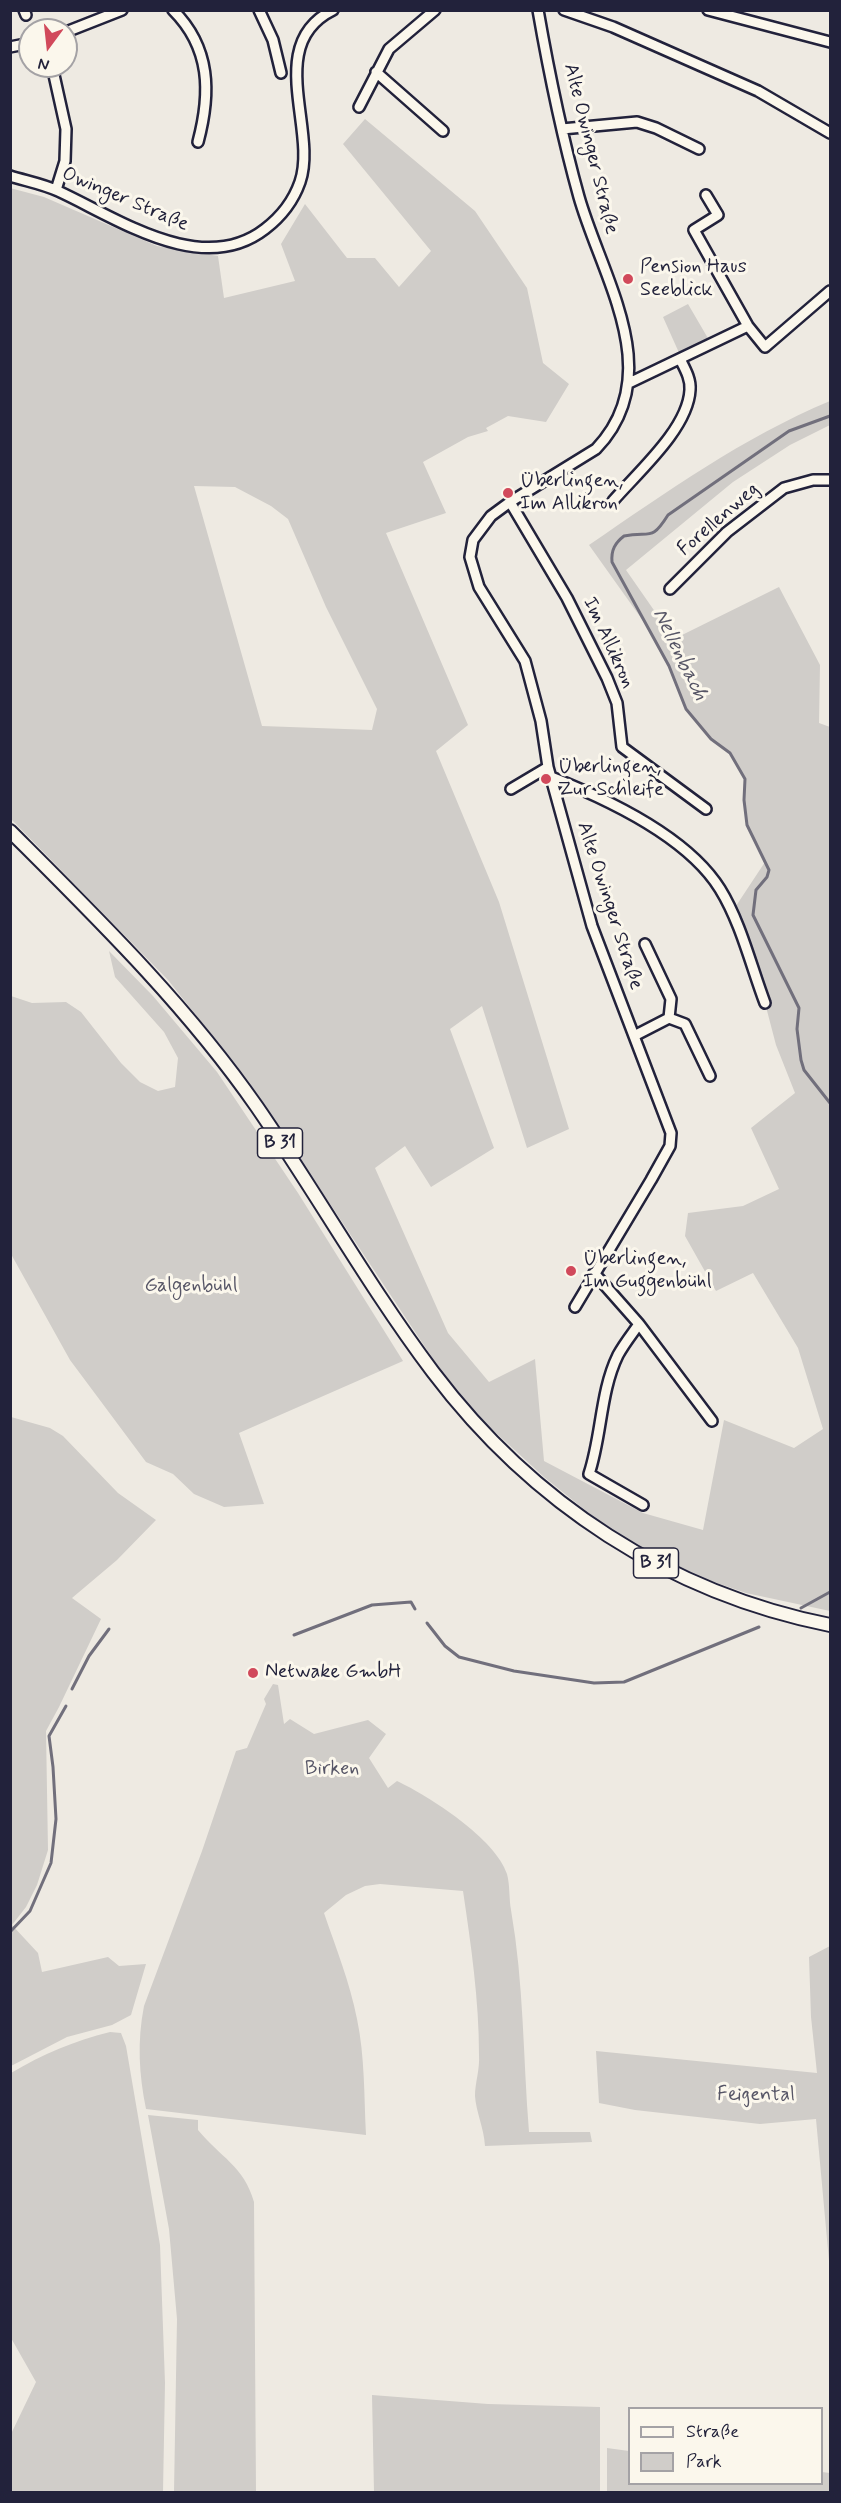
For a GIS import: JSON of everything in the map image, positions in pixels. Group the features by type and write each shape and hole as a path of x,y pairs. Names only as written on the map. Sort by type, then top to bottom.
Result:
{"main road":[{"name":"B 31","path":"10,831 141,963 194,1023 257,1107 377,1292 428,1365 471,1419 526,1474 581,1520 627,1548 687,1579 787,1616 831,1625"}],"street":[{"path":"78,27 123,10"},
{"path":"173,10 184,22 198,49 207,76 206,114 198,142"},
{"path":"259,10 273,40 281,73"},
{"name":"Owinger Straße","path":"10,176 56,190 156,237 186,247 235,244 263,230 288,209 301,181 303,153 296,71 309,30 323,15 333,10"},
{"path":"359,106 389,50 435,10"},
{"name":"Alte Owinger Straße","path":"538,10 562,129 579,198 627,334 629,383 620,417 608,437 596,449 491,516 473,540 470,557 479,587 525,661 541,721 548,767 592,926 671,1133 670,1146 575,1307"},
{"path":"564,10 613,27 758,91 831,133"},
{"path":"708,10 831,42"},
{"path":"376,72 443,131"},
{"path":"55,78 66,129 65,161 56,190"},
{"path":"562,129 637,122 656,128 699,149"},
{"path":"706,195 718,215 694,230 748,326 765,347 831,291"},
{"path":"629,383 748,326"},
{"path":"613,501 669,437 684,415 690,390 689,378 680,359"},
{"name":"Forellenweg","path":"670,589 727,532 784,488 813,480 831,480"},
{"name":"Im Allikron","path":"510,502 567,598 607,678 617,703 622,747 706,809"},
{"path":"511,789 548,767"},
{"path":"551,777 582,789 647,823 668,837 703,867 719,888 732,912 765,1003"},
{"path":"645,944 671,999 669,1018"},
{"path":"634,1036 669,1018 685,1024 710,1076"},
{"path":"594,1273 639,1324 712,1421"},
{"path":"639,1324 618,1356 602,1407 597,1450 589,1474 643,1504"}],"green space":[{"path":"365,119 475,211 527,288 543,363 569,384 546,422 508,416 486,428 488,431 468,437 423,462 446,513 386,533 468,725 436,751 499,902 569,1129 527,1148 482,1006 450,1029 494,1148 431,1187 405,1146 375,1168 448,1333 489,1382 535,1359 544,1461 643,1513 703,1530 724,1420 794,1448 823,1429 798,1348 753,1273 716,1291 685,1236 688,1213 743,1206 779,1189 751,1128 795,1093 776,1045 765,1003 732,912 765,862 747,825 744,800 745,779 730,753 711,739 686,709 669,666 646,625 589,545 677,485 736,449 830,401 830,425 790,445 733,482 626,570 658,616 665,614 680,636 779,587 820,665 819,723 830,727 830,1611 746,1593 688,1573 611,1531 544,1477 471,1410 439,1368 249,1082 168,980 11,819 10,188 44,197 157,246 218,256 224,298 295,281 281,244 305,204 347,258 375,258 399,287 431,251 343,144","holes":["194,486 235,487 271,506 288,519 326,607 377,709 372,730 262,726"]},
{"path":"688,304 709,340 680,355 663,317"},
{"name":"Galgenbühl","path":"109,951 153,996 217,1072 298,1193 403,1361 239,1433 264,1504 224,1507 194,1494 173,1474 146,1462 70,1360 11,1254 11,996 32,1003 66,1002 81,1012 121,1063 140,1082 158,1091 175,1087 178,1058 164,1032 115,977"},
{"path":"11,1417 50,1428 63,1436 118,1493 156,1520 117,1560 72,1598 101,1619 46,1731 48,1850 37,1885 26,1907 12,1925 38,1953 42,1972 108,1957 119,1966 146,1964 131,2015 112,2025 67,2037 11,2066"},
{"name":"Birken","path":"273,1684 278,1685 284,1724 290,1719 314,1734 368,1720 386,1734 369,1758 388,1788 397,1781 443,1808 476,1833 500,1861 508,1878 518,1966 529,2132 590,2132 592,2142 485,2146 475,2096 479,2060 478,2014 463,1891 380,1884 365,1886 346,1895 324,1913 347,1979 360,2033 366,2135 146,2109 140,2058 140,2032 144,2006 202,1851 236,1751 247,1748 266,1704 264,1699"},
{"name":"Feigental","path":"830,1946 830,2272 816,2119 760,2124 635,2110 599,2103 596,2051 817,2073 811,2017 809,1957"},
{"path":"110,2032 121,2033 126,2046 160,2245 165,2383 163,2492 11,2492 11,2434 36,2382 11,2338 11,2073 59,2049"},
{"path":"148,2115 198,2120 198,2130 238,2171 250,2190 254,2202 256,2492 174,2492 177,2319 169,2229"},
{"path":"372,2395 488,2404 600,2407 600,2492 374,2492"},
{"path":"607,2448 628,2451 628,2485 823,2485 823,2472 830,2473 830,2492 607,2492"}],"waterway":[{"name":"Nellenbach","path":"830,416 789,431 668,515 654,532 624,536 618,541 612,554 612,562 669,666 686,709 711,739 730,753 745,779 744,800 747,825 769,870 767,877 756,890 753,915 799,1008 797,1029 804,1070 830,1103"},
{"path":"801,1608 830,1592"},
{"path":"294,1635 372,1605 411,1602 415,1609"},
{"path":"427,1623 445,1646 459,1657 514,1671 594,1683 624,1682 759,1627"},
{"path":"72,1689 89,1656 109,1629"},
{"path":"10,1932 30,1911 51,1863 56,1819 49,1736 66,1706"}],"place":[{"name":"Pension Haus Seeblick","path":"628,279"},
{"name":"Überlingen, Im Allikron","path":"508,493"},
{"name":"Überlingen, Zur Schleife","path":"546,779"},
{"name":"Überlingen, Im Guggenbühl","path":"571,1271"},
{"name":"Netwake GmbH","path":"253,1673"}]}
